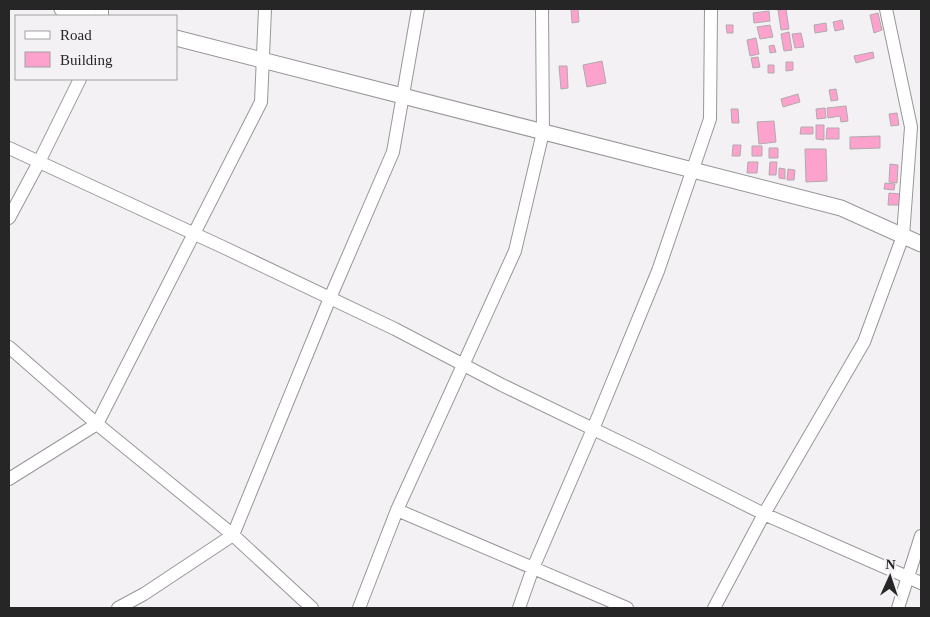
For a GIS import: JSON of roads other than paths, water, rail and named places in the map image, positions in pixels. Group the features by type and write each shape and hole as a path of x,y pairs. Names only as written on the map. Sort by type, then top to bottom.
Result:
{"street":[{"path":"62,9 87,15"},
{"path":"9,479 97,424 261,102 265,9"},
{"path":"118,608 144,594 233,535 330,298 394,152 418,9"},
{"path":"358,608 396,510 515,251 543,132 542,9"},
{"path":"518,608 658,271 710,119 712,9"},
{"path":"714,608 764,514 864,342 903,236 911,128 886,9"},
{"path":"178,39 841,208 921,244"},
{"path":"9,218 80,80"},
{"path":"9,148 395,329 764,514 921,583"},
{"path":"9,347 97,424 233,535 312,608"},
{"path":"396,510 627,608"},
{"path":"898,608 921,536"}]}
